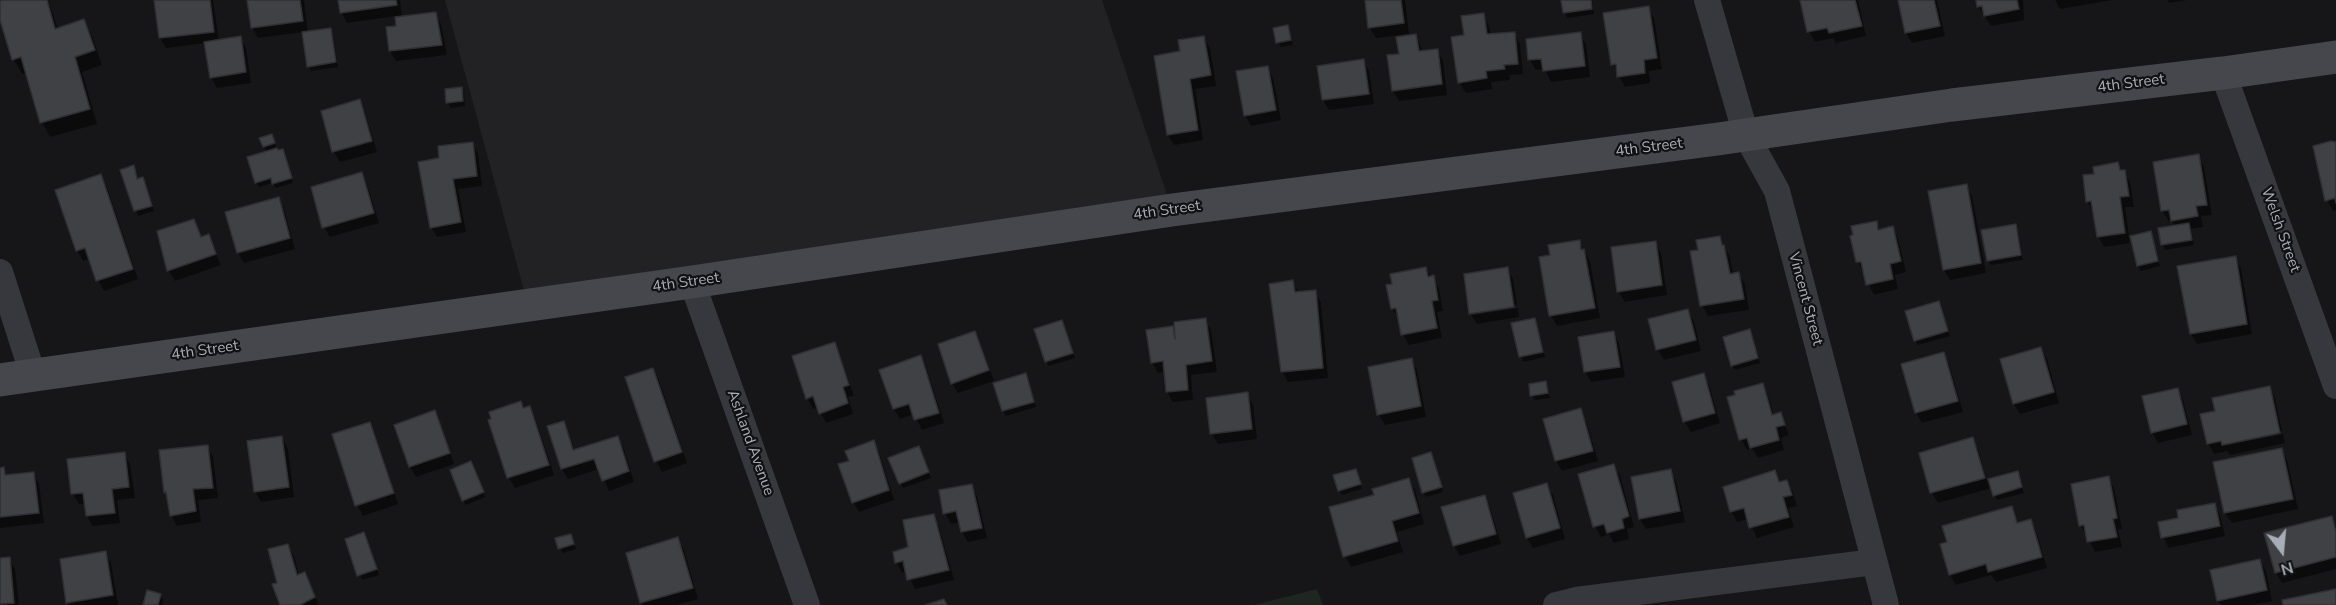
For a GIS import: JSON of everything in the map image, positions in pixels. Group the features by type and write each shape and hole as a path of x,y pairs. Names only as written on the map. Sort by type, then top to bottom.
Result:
{"street":[{"name":"Vincent Street","path":"1707,0 1746,135 1777,191 1886,605"},
{"name":"4th Street","path":"0,380 692,282 1172,210 1746,135 1952,105 2223,74 2336,57"},
{"name":"Welsh Street","path":"2223,74 2336,386"},
{"path":"0,272 33,375"},
{"name":"Ashland Avenue","path":"692,282 807,605"},
{"path":"1556,605 1576,600 1874,562"}],"shaded area":[{"path":"445,0 1102,0 1172,210 528,305"},
{"path":"1317,589 1323,605 1254,605"}],"building":[{"path":"47,0 55,29 84,19 95,50 75,57 90,109 40,123 21,57 12,60 0,20 0,1"},
{"path":"154,0 210,0 214,32 159,38"},
{"path":"247,0 300,0 303,21 251,28"},
{"path":"338,0 396,0 397,5 340,13"},
{"path":"1365,0 1401,0 1404,23 1368,28"},
{"path":"1561,0 1591,0 1592,9 1563,13"},
{"path":"1800,0 1855,0 1862,26 1829,33 1827,28 1807,32"},
{"path":"1898,0 1934,0 1940,26 1905,33"},
{"path":"1976,0 2017,0 2019,9 1984,16 1982,6 1977,7"},
{"path":"1649,6 1657,58 1644,60 1645,73 1617,77 1616,64 1611,65 1603,13"},
{"path":"436,12 442,45 389,51 386,27 396,26 395,17"},
{"path":"1484,13 1487,34 1515,32 1518,64 1504,65 1505,69 1486,71 1487,78 1458,83 1451,37 1464,35 1461,16"},
{"path":"1288,25 1291,40 1276,43 1273,28"},
{"path":"331,28 336,62 307,67 302,32"},
{"path":"1581,32 1585,66 1543,71 1541,59 1528,60 1526,39"},
{"path":"1416,34 1419,51 1438,49 1442,84 1392,91 1387,55 1399,54 1396,37"},
{"path":"241,36 246,72 210,78 204,42"},
{"path":"1204,36 1211,75 1190,79 1198,130 1167,135 1154,56 1180,51 1178,40"},
{"path":"1364,59 1369,94 1322,100 1317,66"},
{"path":"1268,66 1276,110 1244,116 1236,71"},
{"path":"462,87 463,101 446,103 445,89"},
{"path":"360,99 372,141 332,152 321,111"},
{"path":"272,134 275,143 263,147 259,138"},
{"path":"2331,141 2336,142 2336,203 2335,198 2325,201 2313,146"},
{"path":"473,142 477,176 453,179 461,222 430,228 418,162 439,158 438,146"},
{"path":"277,148 278,150 283,149 292,178 272,184 271,178 255,183 247,157"},
{"path":"2199,154 2207,205 2196,206 2198,216 2171,221 2169,210 2161,211 2153,162"},
{"path":"2118,162 2120,170 2125,170 2129,196 2120,197 2125,233 2097,237 2091,201 2086,202 2083,175 2094,174 2093,167"},
{"path":"134,165 137,179 143,177 152,206 134,211 120,170"},
{"path":"362,172 374,213 322,228 311,187"},
{"path":"101,174 133,269 96,281 85,248 76,251 55,190"},
{"path":"1967,184 1981,263 1943,270 1928,191"},
{"path":"279,197 290,238 237,253 225,212"},
{"path":"194,219 201,237 209,234 216,254 167,271 157,231"},
{"path":"1877,221 1878,230 1893,226 1901,261 1890,264 1893,279 1866,285 1861,262 1856,262 1850,236 1853,235 1851,226"},
{"path":"2189,223 2192,240 2161,245 2158,228"},
{"path":"2016,224 2021,255 1987,261 1981,230"},
{"path":"2151,231 2158,261 2137,266 2130,236"},
{"path":"1720,236 1730,274 1739,272 1744,299 1700,306 1690,251 1698,250 1696,240"},
{"path":"1580,240 1581,250 1584,249 1595,308 1549,316 1539,257 1550,255 1548,245"},
{"path":"1656,241 1662,285 1617,292 1611,247"},
{"path":"2236,256 2247,324 2190,334 2177,266"},
{"path":"1426,267 1428,277 1434,275 1438,300 1432,301 1437,328 1401,335 1396,308 1391,309 1386,285 1392,284 1390,274"},
{"path":"1508,267 1514,307 1469,314 1464,274"},
{"path":"1293,280 1295,292 1316,290 1323,368 1281,372 1269,284"},
{"path":"1939,301 1948,331 1914,341 1905,311"},
{"path":"1688,309 1696,340 1656,350 1648,319"},
{"path":"1206,318 1212,361 1186,365 1188,390 1166,392 1163,361 1151,363 1146,330 1173,326 1175,339 1174,322"},
{"path":"1535,318 1543,352 1519,357 1511,323"},
{"path":"1062,320 1073,353 1045,362 1034,329"},
{"path":"1750,329 1758,358 1731,366 1723,337"},
{"path":"975,331 989,370 951,384 938,344"},
{"path":"1614,331 1620,367 1584,372 1578,337"},
{"path":"835,342 849,385 843,387 848,403 819,414 813,396 806,399 792,356"},
{"path":"2041,347 2054,392 2013,404 2000,359"},
{"path":"1944,352 1958,401 1915,413 1901,364"},
{"path":"921,355 939,413 914,420 909,404 893,409 879,370"},
{"path":"1412,358 1421,406 1377,415 1368,367"},
{"path":"653,368 682,452 654,462 625,377"},
{"path":"1026,373 1034,402 1002,411 993,383"},
{"path":"1704,373 1715,413 1683,422 1672,382"},
{"path":"1546,381 1548,393 1530,396 1529,384"},
{"path":"1763,383 1772,415 1781,412 1785,425 1776,427 1779,440 1750,448 1747,438 1739,440 1727,397 1735,395 1734,391"},
{"path":"2270,386 2280,433 2222,445 2221,441 2207,444 2200,414 2215,411 2212,398"},
{"path":"2178,388 2187,424 2151,433 2142,396"},
{"path":"1248,392 1252,429 1210,434 1206,398"},
{"path":"521,401 523,408 530,406 549,465 507,478 488,420 491,419 489,412"},
{"path":"1581,408 1593,451 1555,461 1543,419"},
{"path":"435,410 450,453 409,467 394,425"},
{"path":"564,421 573,450 618,436 629,471 602,481 594,459 561,469 547,426"},
{"path":"370,422 394,493 355,506 332,434"},
{"path":"282,436 289,487 254,492 247,441"},
{"path":"1973,437 1985,478 1930,493 1919,453"},
{"path":"874,440 889,490 852,503 838,464 849,461 845,451"},
{"path":"208,445 213,488 193,489 196,511 170,516 166,492 164,493 159,450"},
{"path":"919,446 929,472 899,484 888,458"},
{"path":"2282,448 2293,499 2224,513 2213,462"},
{"path":"125,452 129,487 112,489 115,513 86,516 83,493 71,494 67,459"},
{"path":"1431,452 1442,487 1422,493 1412,458"},
{"path":"471,461 484,492 462,501 450,470"},
{"path":"1614,464 1629,516 1622,519 1624,528 1607,533 1604,524 1593,527 1578,474"},
{"path":"4,467 5,475 34,472 39,513 0,517 0,468"},
{"path":"1356,469 1361,484 1338,491 1333,475"},
{"path":"1671,469 1680,511 1639,519 1631,477"},
{"path":"1775,470 1779,482 1787,480 1792,495 1783,497 1789,517 1749,528 1744,508 1730,512 1723,487"},
{"path":"2018,471 2022,487 1993,496 1988,479"},
{"path":"2109,476 2117,518 2113,519 2117,537 2087,542 2084,525 2079,526 2071,484"},
{"path":"1409,478 1419,513 1392,521 1398,541 1343,557 1329,507 1374,495 1372,489"},
{"path":"1547,483 1560,528 1526,538 1513,493"},
{"path":"972,484 982,528 961,532 956,511 943,514 939,490"},
{"path":"1485,495 1496,534 1453,546 1441,507"},
{"path":"2215,503 2220,526 2161,538 2158,522 2178,518 2177,510"},
{"path":"2012,506 2017,523 2031,519 2042,557 1988,572 1986,564 1949,575 1940,544 1947,542 1942,526"},
{"path":"934,514 949,570 907,580 903,561 895,563 893,552 908,547 903,520"},
{"path":"2332,516 2336,532 2336,557 2275,573 2264,533"},
{"path":"364,532 377,569 357,576 345,539"},
{"path":"571,534 574,544 558,549 555,538"},
{"path":"678,537 693,588 640,603 626,553"},
{"path":"288,544 297,575 305,572 315,597 300,605 280,605 272,584 277,583 268,549"},
{"path":"106,551 113,595 66,603 60,559"},
{"path":"10,557 14,603 0,604 0,558"},
{"path":"2260,559 2267,590 2217,601 2210,570"},
{"path":"2336,589 2336,605 2283,605 2282,600"},
{"path":"147,590 161,594 158,605 143,605"},
{"path":"944,599 947,605 925,605"}]}
